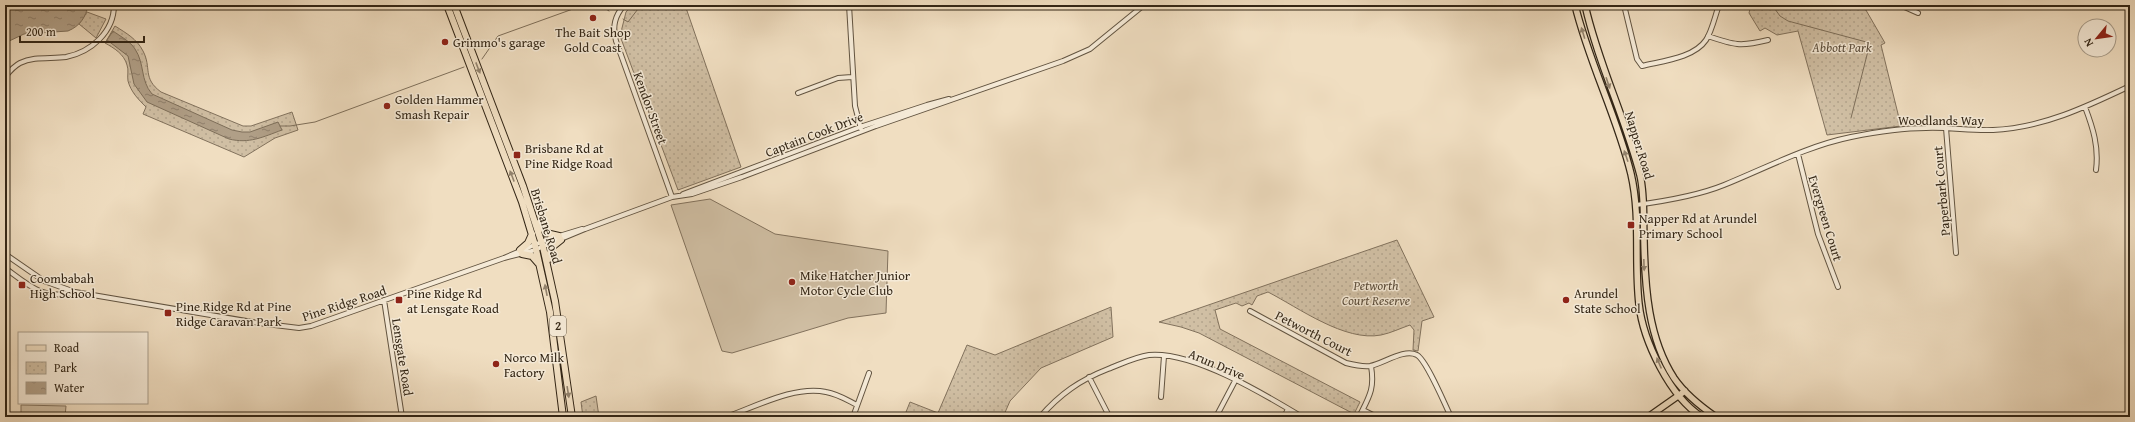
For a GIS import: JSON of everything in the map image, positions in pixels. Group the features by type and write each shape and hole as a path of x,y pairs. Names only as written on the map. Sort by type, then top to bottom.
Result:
{"highway":[{"name":"Brisbane Road","path":"447,5 536,247 542,269 550,312 563,417"},
{"name":"Brisbane Road","path":"456,5 458,15 533,213 548,265 573,417"},
{"path":"533,213 544,232 560,238 550,250 548,265"},
{"path":"532,233 528,243 521,252 533,257 542,269"}],"main road":[{"name":"Napper Road","path":"1575,5 1584,38 1630,168 1636,205 1639,305 1643,322 1658,363 1678,396 1702,417"},
{"name":"Napper Road","path":"1585,5 1607,80 1640,176 1643,204 1645,280 1649,310 1669,368 1685,391 1697,403 1716,417"},
{"path":"1648,417 1685,391"}],"street":[{"path":"5,77 20,63 40,58 65,57 88,49 104,34 110,24 114,5"},
{"name":"Kendor Street","path":"624,5 615,18 614,25 616,41 672,197"},
{"path":"849,5 855,113 861,129"},
{"name":"Captain Cook Drive","path":"536,247 672,197 692,194 748,174 861,129 958,98 1083,54 1144,5"},
{"path":"1624,5 1637,59 1642,66 1691,53 1699,48 1708,36 1719,5"},
{"path":"1900,5 1918,13"},
{"path":"1708,36 1736,45 1750,45 1768,40"},
{"path":"798,93 838,78 852,77"},
{"name":"Woodlands Way","path":"1636,205 1692,194 1723,185 1798,154 1850,137 1912,129 1946,128 1993,130 2023,126 2048,121 2085,107 2130,86"},
{"path":"2085,107 2095,131 2097,159 2096,170"},
{"name":"Paperbark Court","path":"1946,128 1956,253"},
{"name":"Evergreen Court","path":"1798,154 1818,234 1838,287"},
{"name":"Pine Ridge Road","path":"5,254 44,281 75,292 258,323 299,328 311,326 536,247"},
{"path":"5,268 37,292 60,296 75,292"},
{"path":"44,281 47,286 44,292"},
{"name":"Lensgate Road","path":"384,300 402,417"},
{"name":"Petworth Court","path":"1250,311 1346,362 1358,366 1371,366 1409,353 1417,355 1424,362 1451,417"},
{"name":"Arun Drive","path":"1040,417 1065,392 1088,376 1130,360 1148,356 1164,356 1195,363 1235,381 1302,417"},
{"path":"1161,397 1164,356"},
{"path":"1359,417 1372,387 1371,366"},
{"path":"853,417 869,373"},
{"path":"1088,376 1108,414"},
{"path":"1216,417 1235,381"},
{"path":"726,417 796,392 825,392 840,396 857,405"},
{"path":"1284,417 1288,409"},
{"path":"1363,410 1376,417"}],"green space":[{"path":"632,5 685,5 741,167 678,190 620,36 626,12"},
{"name":"Abbott Park","path":"1751,5 1863,5 1885,43 1881,45 1901,126 1827,135 1798,31 1777,35 1765,28 1760,31 1749,13"},
{"path":"87,12 106,19 96,38 79,24"},
{"path":"115,26 131,37 141,47 146,57 151,82 161,92 243,126 251,126 292,112 298,130 275,138 244,157 143,114 146,107 135,95 129,85 128,67 126,61 118,52 105,43"},
{"name":"Mike Hatcher Junior Motor Cycle Club","path":"710,199 775,234 888,251 886,313 848,318 732,353 722,351 671,205"},
{"name":"Petworth Court Reserve","path":"1397,240 1434,317 1422,321 1418,351 1413,350 1414,330 1410,325 1381,335 1367,336 1353,333 1338,329 1323,322 1268,292 1257,296 1252,305 1249,303 1242,306 1236,303 1215,310 1220,329 1360,402 1354,414 1199,333 1159,322"},
{"path":"1111,307 1113,337 1041,368 1010,401 1003,417 904,417 910,402 938,413 967,345 995,355"},
{"path":"596,396 599,417 583,417 581,402"},
{"path":"21,405 66,406 65,417 21,417"}],"water":[{"path":"5,5 19,7 27,5 88,5 82,21 76,27 68,31 24,34 5,43"},
{"path":"113,31 135,49 140,60 148,89 152,94 232,130 250,132 278,122 282,130 250,140 243,141 229,139 147,102 134,84 128,56 107,40"}],"waterway":[{"path":"482,59 498,36 584,5"},
{"path":"600,5 609,11"},
{"path":"623,19 628,22 641,5"},
{"path":"1772,5 1780,16 1788,21 1870,43 1851,118"},
{"path":"280,126 315,122 464,67"}],"place":[{"name":"The Bait Shop Gold Coast","path":"593,18"},
{"name":"Grimmo's garage","path":"445,42"},
{"name":"Golden Hammer Smash Repair","path":"387,106"},
{"name":"Brisbane Rd at Pine Ridge Road","path":"517,155"},
{"name":"Napper Rd at Arundel Primary School","path":"1631,225"},
{"name":"Mike Hatcher Junior Motor Cycle Club","path":"792,282"},
{"name":"Coombabah High School","path":"22,285"},
{"name":"Pine Ridge Rd at Lensgate Road","path":"399,300"},
{"name":"Arundel State School","path":"1566,300"},
{"name":"Pine Ridge Rd at Pine Ridge Caravan Park","path":"168,313"},
{"name":"Norco Milk Factory","path":"496,364"}]}
